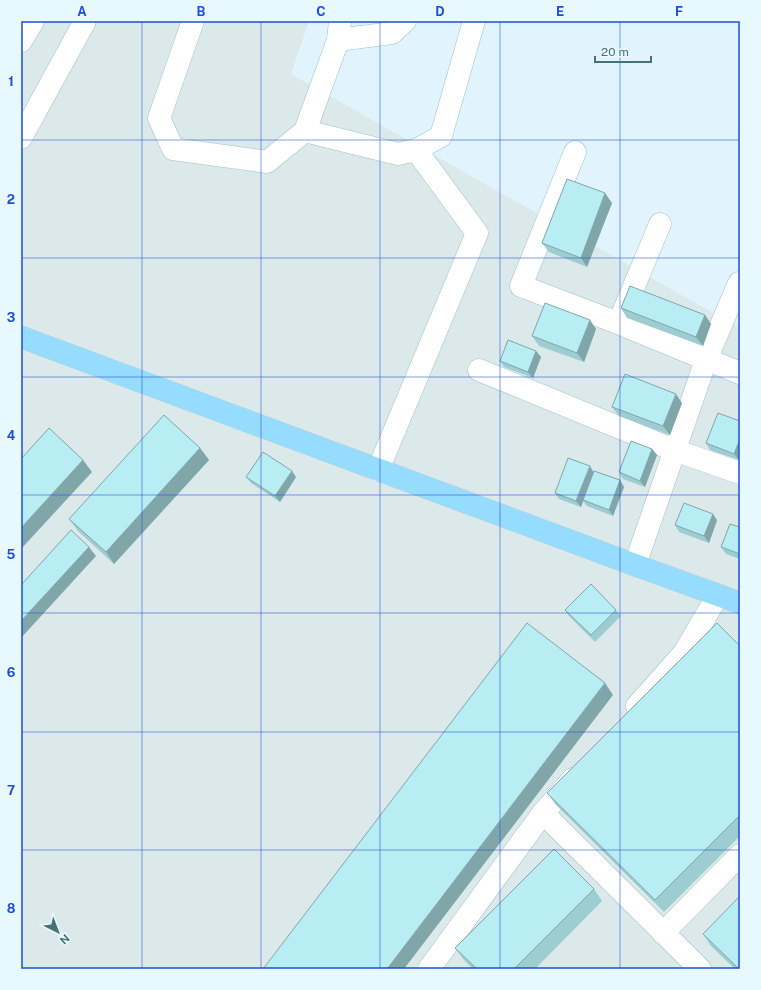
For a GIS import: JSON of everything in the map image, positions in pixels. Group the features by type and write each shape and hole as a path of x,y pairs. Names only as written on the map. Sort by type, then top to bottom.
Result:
{"main road":[{"path":"21,337 635,566 740,603"}],"street":[{"path":"21,41 32,21"},
{"path":"21,138 85,21"},
{"path":"193,21 159,118 174,149 267,162 305,130 339,31 392,33 405,21"},
{"path":"305,130 398,154 416,150 441,136 474,21"},
{"path":"378,470 477,233 416,150"},
{"path":"575,152 521,286 618,323 740,373"},
{"path":"618,323 660,224"},
{"path":"635,566 706,360 739,283"},
{"path":"479,370 674,450 740,473"},
{"path":"626,718 684,653 718,595"},
{"path":"429,969 543,813 585,766"},
{"path":"543,813 700,969"},
{"path":"663,933 740,855"}],"shaded area":[{"path":"21,21 309,21 291,74 740,328 740,969 21,969"}],"building":[{"path":"567,179 605,193 581,258 542,243"},
{"path":"630,286 705,315 696,337 621,308"},
{"path":"545,303 590,320 577,353 532,336"},
{"path":"508,340 536,351 528,372 500,361"},
{"path":"625,374 676,394 663,426 612,407"},
{"path":"718,413 740,421 740,439 734,454 706,443"},
{"path":"164,415 200,448 106,552 69,519"},
{"path":"49,428 83,460 21,528 21,459"},
{"path":"631,441 652,449 640,481 619,472"},
{"path":"263,452 292,471 275,496 246,477"},
{"path":"568,458 590,466 576,501 555,493"},
{"path":"594,471 620,480 609,510 583,500"},
{"path":"684,503 713,514 704,536 675,525"},
{"path":"730,524 740,527 740,554 721,547"},
{"path":"71,530 89,547 21,621 21,585"},
{"path":"591,584 616,610 591,635 565,610"},
{"path":"527,623 605,683 387,969 263,969"},
{"path":"717,623 740,646 740,815 655,900 547,793"},
{"path":"554,849 594,889 514,969 477,969 455,948"},
{"path":"740,896 740,969 739,969 703,934"}]}
